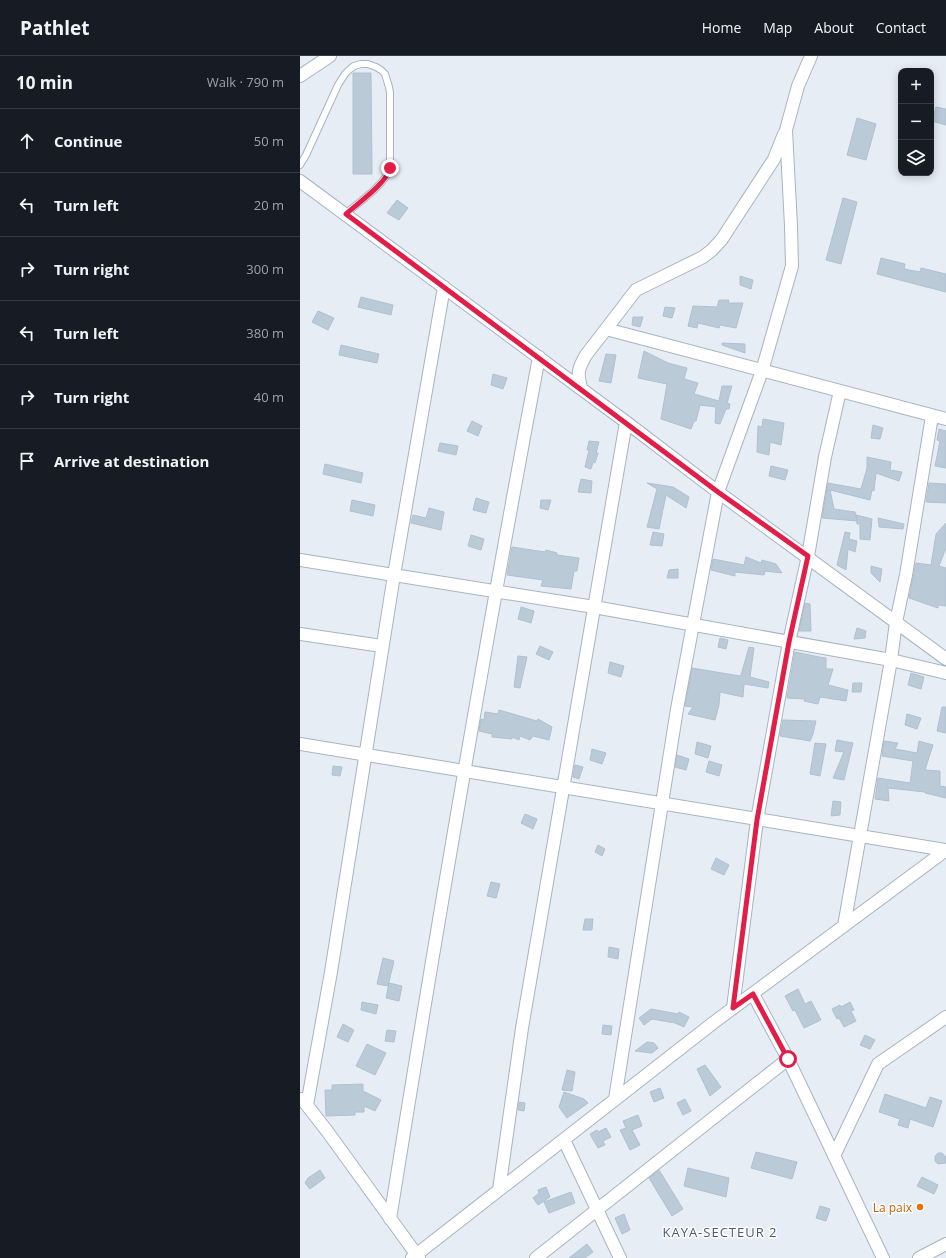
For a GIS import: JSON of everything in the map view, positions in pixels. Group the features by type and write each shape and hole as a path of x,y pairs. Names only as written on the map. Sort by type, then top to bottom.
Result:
{"street":[{"path":"300,76 330,56"},
{"path":"581,388 578,376 580,365 636,290 702,257 712,250 722,239 774,159 786,130 798,86 812,56"},
{"path":"615,1100 676,709 718,492 762,371 792,266 786,130"},
{"path":"300,181 581,388 718,492 808,556 946,659"},
{"path":"444,287 382,646 331,972 303,1100 416,1257 499,1190 733,1008 946,850"},
{"path":"606,329 946,419"},
{"path":"390,1219 435,939 495,591 539,357"},
{"path":"733,1008 757,820 789,642 808,556 825,457 840,391"},
{"path":"844,926 891,660 896,622 906,575 932,416"},
{"path":"499,1190 522,1028 626,422"},
{"path":"300,560 692,624 891,660 946,673"},
{"path":"300,634 382,646"},
{"path":"300,744 946,850"},
{"path":"753,994 788,1059 883,1258"},
{"path":"834,1156 878,1064 946,1017"},
{"path":"536,1258 788,1059"},
{"path":"564,1140 620,1258"},
{"path":"919,1258 946,1244"}],"lane":[{"path":"300,165 338,85 345,74 350,69 361,64 376,66 381,70 388,80 390,93 389,173 380,184 346,214"}],"building":[{"path":"353,73 371,73 372,174 353,174"},
{"path":"936,107 946,109 946,125 934,122"},
{"path":"857,118 876,124 866,160 847,155"},
{"path":"843,198 857,202 841,264 826,260"},
{"path":"397,200 408,208 399,220 387,213"},
{"path":"881,258 905,264 904,269 920,272 921,268 946,274 946,292 877,274"},
{"path":"740,276 753,280 751,289 740,285"},
{"path":"361,297 393,305 391,315 358,307"},
{"path":"719,300 729,300 728,303 743,303 736,328 720,325 719,328 698,323 697,328 688,326 693,306 717,307"},
{"path":"665,307 675,308 672,318 663,316"},
{"path":"318,311 334,318 328,330 312,322"},
{"path":"633,317 643,317 640,327 632,325"},
{"path":"722,343 745,344 745,353 722,345"},
{"path":"341,345 379,354 377,363 339,355"},
{"path":"644,351 668,363 687,368 684,379 698,383 694,394 719,401 722,386 732,386 727,403 730,404 729,409 726,409 720,424 715,423 716,407 700,405 696,421 694,421 691,429 661,419 667,384 638,378"},
{"path":"606,354 616,355 611,383 599,381"},
{"path":"493,374 507,378 503,389 491,385"},
{"path":"763,419 784,423 781,445 770,442 769,455 757,452 758,426 762,427"},
{"path":"472,421 482,426 478,436 467,431"},
{"path":"873,425 883,428 880,439 871,438"},
{"path":"939,429 946,431 946,468 935,466 940,441 937,440"},
{"path":"589,441 599,442 596,453 598,453 595,463 593,462 591,469 585,467 589,450 587,450"},
{"path":"440,443 458,446 456,455 438,451"},
{"path":"867,457 891,462 890,470 902,472 899,481 876,473 874,491 872,490 870,500 830,490 834,509 855,512 857,521 822,518 828,483 861,489 867,468"},
{"path":"325,464 363,473 361,483 323,474"},
{"path":"771,466 788,470 785,480 769,476"},
{"path":"581,479 592,481 591,493 578,492"},
{"path":"647,483 673,487 689,497 686,508 666,495 659,529 647,527 657,489"},
{"path":"929,483 946,484 946,503 926,502"},
{"path":"476,498 489,502 486,513 473,510"},
{"path":"352,500 375,505 373,516 350,511"},
{"path":"541,500 551,500 548,510 540,508"},
{"path":"429,508 444,512 441,530 411,523 413,515 426,518"},
{"path":"856,515 872,519 870,540 860,539 860,524 857,524"},
{"path":"878,518 904,524 903,529 879,527"},
{"path":"946,523 946,548 939,566 946,568 946,606 938,605 938,608 909,598 916,563 931,565 936,534"},
{"path":"653,532 664,534 662,546 650,545"},
{"path":"845,532 850,533 849,539 857,541 855,552 848,549 846,570 837,565"},
{"path":"471,535 484,539 481,550 468,546"},
{"path":"512,547 545,552 546,550 557,553 557,555 579,558 577,571 574,571 571,589 541,586 543,580 507,575"},
{"path":"746,557 761,563 762,560 776,564 782,573 765,571 764,575 735,572 735,576 711,570 713,559 744,565"},
{"path":"871,566 882,569 880,582 871,573"},
{"path":"678,569 678,578 667,578 669,570"},
{"path":"805,603 810,604 811,631 799,631"},
{"path":"521,607 534,611 531,623 518,619"},
{"path":"857,628 866,631 865,638 854,639"},
{"path":"720,638 728,640 726,649 718,647"},
{"path":"540,646 553,652 549,660 536,654"},
{"path":"749,647 754,648 750,677 769,682 768,688 744,684 743,697 720,692 719,705 715,720 688,714 693,707 685,706 692,668 740,676"},
{"path":"795,652 826,658 826,669 833,669 828,685 848,690 846,701 820,697 818,704 804,701 805,699 787,698"},
{"path":"518,656 527,657 520,688 514,687"},
{"path":"610,662 624,666 621,677 608,673"},
{"path":"911,673 924,677 921,689 908,685"},
{"path":"853,683 862,683 861,692 852,692"},
{"path":"942,707 946,707 946,733 937,731"},
{"path":"499,710 537,721 538,719 552,727 549,740 533,736 530,740 520,736 519,740 512,737 512,739 492,737 492,734 479,731 481,719 484,720 485,712 498,714"},
{"path":"907,714 921,718 917,729 905,725"},
{"path":"783,720 816,721 810,741 780,736"},
{"path":"837,740 853,743 844,780 833,778 844,752 835,751"},
{"path":"884,741 898,743 895,749 917,753 919,741 933,745 925,770 940,771 940,786 946,787 946,798 925,792 888,788 889,801 875,799 878,778 910,783 913,761 882,756"},
{"path":"697,742 711,746 708,758 695,754"},
{"path":"815,743 826,744 820,776 810,774"},
{"path":"592,749 606,753 602,764 590,760"},
{"path":"677,755 689,759 686,770 675,767"},
{"path":"709,761 722,765 719,776 706,772"},
{"path":"575,765 583,767 579,779 573,777"},
{"path":"333,766 342,767 340,776 332,775"},
{"path":"833,801 841,802 840,815 831,816"},
{"path":"525,814 537,819 533,829 521,823"},
{"path":"598,845 605,849 602,856 595,852"},
{"path":"716,858 729,865 724,875 711,869"},
{"path":"491,882 500,884 496,898 487,896"},
{"path":"585,919 593,919 592,930 583,930"},
{"path":"609,947 619,949 618,959 608,957"},
{"path":"383,958 394,961 388,986 377,984"},
{"path":"389,983 402,986 399,1001 386,998"},
{"path":"798,989 805,1004 811,1001 821,1020 804,1028 795,1010 793,1011 785,996"},
{"path":"362,1002 378,1005 376,1014 361,1010"},
{"path":"850,1002 854,1010 851,1011 856,1021 844,1027 839,1018 837,1019 832,1009 840,1005 841,1007"},
{"path":"651,1009 678,1014 679,1012 689,1017 684,1027 675,1023 652,1019 644,1025 639,1018"},
{"path":"343,1024 354,1030 348,1042 337,1037"},
{"path":"603,1025 612,1026 611,1035 602,1034"},
{"path":"387,1030 396,1031 394,1042 385,1041"},
{"path":"865,1035 875,1040 870,1049 860,1045"},
{"path":"647,1042 654,1043 658,1048 652,1053 635,1051"},
{"path":"367,1044 386,1053 375,1075 356,1066"},
{"path":"705,1065 721,1087 710,1096 697,1069"},
{"path":"567,1070 575,1072 572,1091 562,1090"},
{"path":"363,1084 363,1091 381,1100 375,1111 364,1106 364,1112 355,1112 355,1115 326,1116 325,1090 332,1090 332,1085"},
{"path":"660,1088 664,1098 654,1102 650,1092"},
{"path":"564,1092 584,1099 588,1103 567,1118 559,1107"},
{"path":"885,1094 926,1108 930,1097 942,1101 933,1127 910,1119 908,1128 898,1125 900,1119 879,1112"},
{"path":"685,1099 691,1111 683,1115 677,1103"},
{"path":"519,1102 525,1103 524,1111 518,1110"},
{"path":"638,1115 642,1126 632,1130 640,1145 630,1150 620,1130 626,1128 623,1121"},
{"path":"606,1128 611,1137 603,1141 605,1145 598,1148 590,1134 597,1130 598,1132"},
{"path":"756,1152 797,1162 792,1179 751,1168"},
{"path":"938,1153 942,1153 946,1157 946,1163 938,1164 935,1161 935,1156"},
{"path":"688,1168 729,1178 726,1197 684,1186"},
{"path":"320,1170 325,1178 310,1189 305,1183 308,1178"},
{"path":"659,1170 683,1209 672,1216 649,1178"},
{"path":"922,1177 938,1185 934,1194 917,1186"},
{"path":"546,1187 550,1197 538,1205 533,1198 539,1193 538,1190"},
{"path":"571,1192 575,1203 549,1213 544,1202"},
{"path":"820,1206 830,1209 826,1221 816,1218"},
{"path":"624,1214 630,1230 622,1234 615,1218"},
{"path":"587,1244 593,1252 585,1258 569,1258"}],"place":[{"name":"La paix","path":"920,1207"}],"district":[{"name":"KAYA-SECTEUR 2","path":"720,1232"}],"route":[{"path":"390,168 389,173 380,184 346,214 718,492 808,556 789,642 757,820 733,1008 753,994 788,1059"}]}
